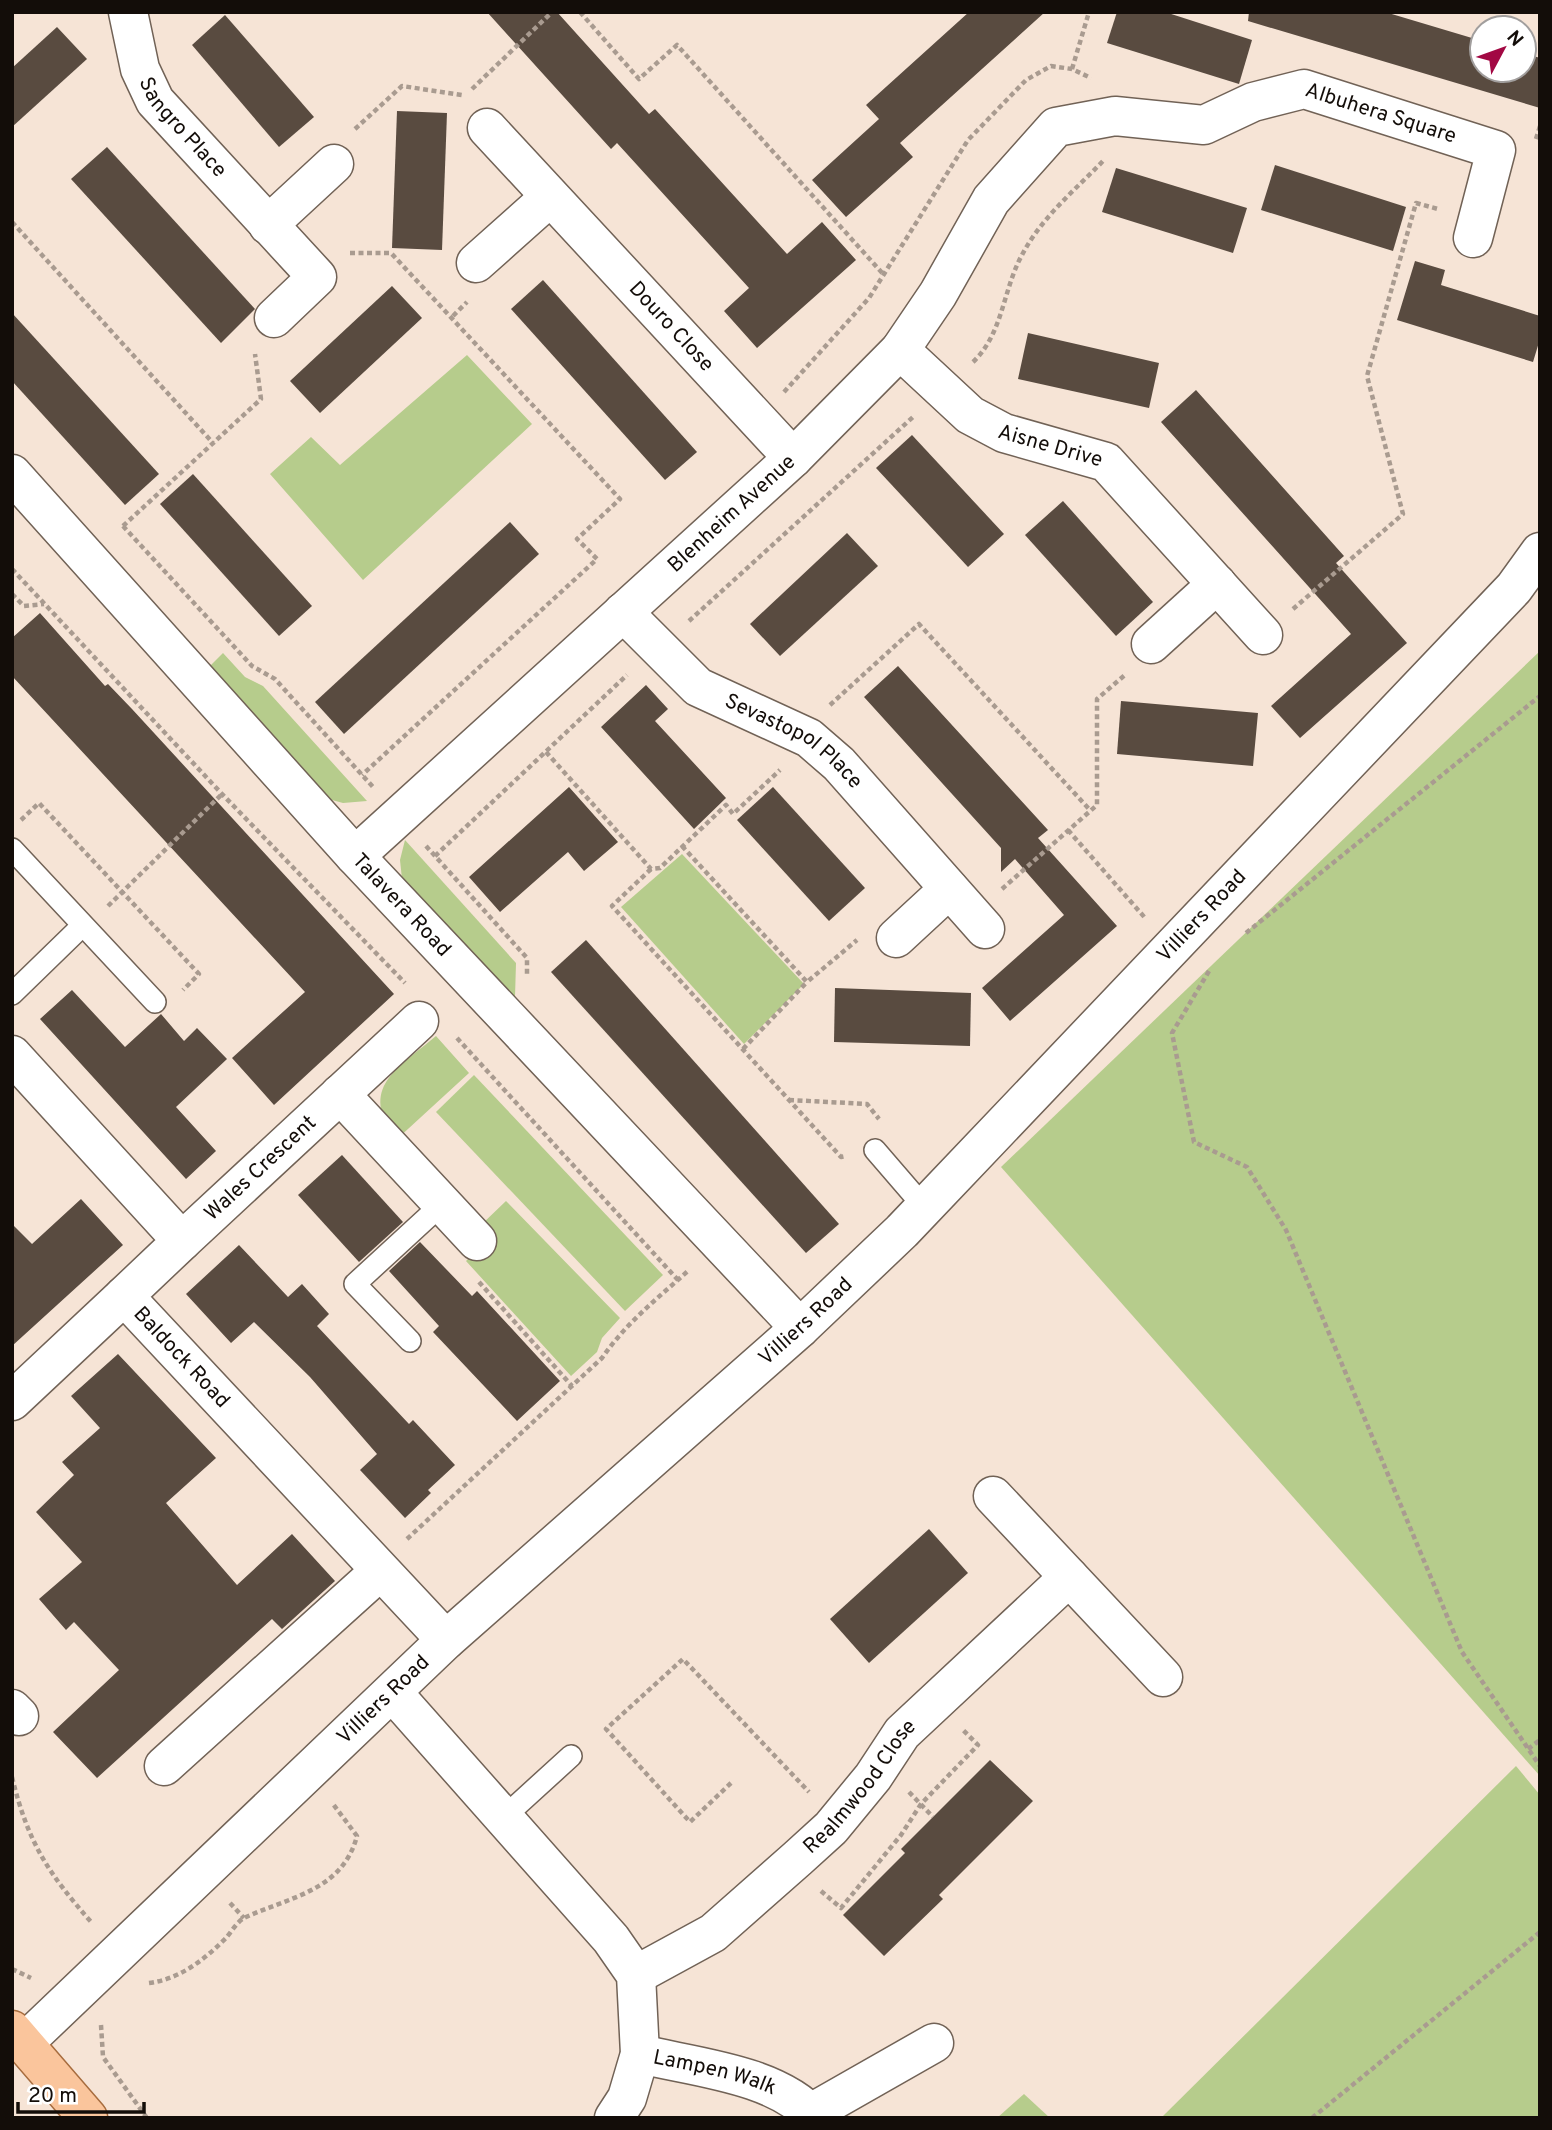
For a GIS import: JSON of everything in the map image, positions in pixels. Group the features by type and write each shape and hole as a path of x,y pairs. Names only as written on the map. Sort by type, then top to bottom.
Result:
{"main road":[{"path":"18,2037 88,2118"}],"street":[{"name":"Sangro Place","path":"128,12 140,69 155,101 317,277"},
{"name":"Albuhera Square","path":"1056,127 1115,116 1204,125 1253,102 1304,89 1496,150 1475,230"},
{"name":"Blenheim Avenue","path":"355,856 793,458 900,350 938,294 991,200 1056,127"},
{"name":"Douro Close","path":"486,128 793,458"},
{"path":"268,225 334,164"},
{"path":"476,263 550,197"},
{"path":"274,318 317,277"},
{"name":"Aisne Drive","path":"900,350 970,415 1004,432 1106,462 1263,635"},
{"name":"Talavera Road","path":"12,474 355,856 722,1242 800,1328"},
{"name":"Villiers Road","path":"18,2037 118,1953 446,1640 800,1328 925,1208 1514,588 1540,552"},
{"path":"1151,644 1217,584"},
{"name":"Sevastopol Place","path":"623,612 698,687 805,737 839,764 969,911"},
{"path":"896,939 969,911"},
{"name":"Wales Crescent","path":"182,1241 426,1013"},
{"path":"12,1055 182,1241"},
{"path":"340,1094 474,1239"},
{"name":"Baldock Road","path":"182,1241 124,1296 446,1640"},
{"path":"12,1401 124,1296"},
{"path":"993,1496 1163,1677"},
{"path":"164,1766 380,1571"},
{"name":"Realmwood Close","path":"636,1975 713,1933 789,1866 837,1820 873,1777 902,1733 1069,1577"},
{"path":"393,1693 611,1939 636,1975 640,2054"},
{"name":"Lampen Walk","path":"614,2118 627,2098 640,2054 758,2082 783,2094 813,2115 934,2043"}],"lane":[{"path":"12,849 155,1002"},
{"path":"12,994 82,926"},
{"path":"875,1150 925,1208"},
{"path":"410,1341 355,1284 442,1204"},
{"path":"503,1818 571,1756"}],"path":[{"path":"334,164 345,137 402,86 466,95 552,12"},
{"path":"580,12 639,79 677,45 884,275"},
{"path":"1072,69 1088,12"},
{"path":"757,420 869,298 968,141 1026,80 1051,66 1072,69 1108,86 1115,116"},
{"path":"1263,635 1403,513 1367,376 1416,202 1475,230"},
{"path":"12,222 214,443"},
{"path":"317,277 342,253 391,253 620,499 577,538 597,559 362,775"},
{"path":"114,534 261,399 255,354 275,336 274,318"},
{"path":"12,569 678,1280"},
{"path":"12,594 24,606 45,604"},
{"path":"789,1100 867,1104 889,1130 875,1150 841,1157 612,906 651,869 660,868 726,805 733,814 805,737 919,624 1090,810"},
{"path":"969,911 1097,805 1097,699 1149,654 1151,644"},
{"path":"1240,938 1540,696"},
{"path":"546,752 651,869"},
{"path":"82,926 100,914 222,794"},
{"path":"12,828 39,803 199,974 175,998 155,1002"},
{"path":"1068,830 1154,929"},
{"path":"682,846 807,982"},
{"path":"743,1049 807,982 857,940 896,939"},
{"path":"1212,966 1171,1033 1194,1142 1247,1167 1286,1230 1462,1652 1540,1766"},
{"path":"474,1239 453,1253 572,1386"},
{"path":"404,1542 603,1358 616,1337 636,1317 722,1242"},
{"path":"731,1783 690,1822 607,1729 683,1659 837,1820"},
{"path":"789,1866 841,1908 901,1835 921,1804 978,1745 936,1701"},
{"path":"1528,1749 1540,1741"},
{"path":"142,1984 167,1981 204,1959 244,1918 306,1895 334,1874 354,1849 358,1836 346,1818 307,1774"},
{"path":"12,1777 28,1834 54,1879 118,1953"},
{"path":"12,1803 19,1807"},
{"path":"1312,2118 1540,1932"},
{"path":"107,2017 100,2026 103,2057 146,2118"}],"green space":[{"path":"467,355 532,424 363,580 270,474 311,437 340,465"},
{"path":"1540,651 1540,1776 1001,1167"},
{"path":"223,653 245,677 263,686 367,801 343,803 321,797 207,669"},
{"path":"405,840 516,963 515,997 402,879 400,860"},
{"path":"682,854 804,984 744,1044 621,907"},
{"path":"436,1036 469,1073 396,1140 385,1122 381,1106 387,1080 396,1069"},
{"path":"474,1075 663,1275 625,1311 436,1112"},
{"path":"506,1201 620,1318 602,1338 597,1352 571,1376 466,1261 488,1239 481,1225"},
{"path":"1516,1766 1540,1795 1540,2118 1161,2118"},
{"path":"1024,2094 1050,2118 997,2118"}],"building":[{"path":"487,12 557,12 649,114 655,109 787,254 822,222 856,260 757,348 724,311 749,288 617,143 611,149"},
{"path":"969,12 1045,12 900,143 913,157 846,217 812,180 879,119 866,105"},
{"path":"1117,12 1165,12 1252,40 1239,84 1107,43"},
{"path":"1249,12 1385,12 1468,37 1468,84 1538,84 1538,57 1540,108 1248,21"},
{"path":"225,15 314,117 279,147 192,45"},
{"path":"57,27 87,59 12,127 12,68"},
{"path":"397,111 447,113 442,250 392,248"},
{"path":"107,147 255,309 221,343 71,179"},
{"path":"1275,165 1406,207 1393,251 1261,210"},
{"path":"1116,168 1247,208 1233,253 1102,212"},
{"path":"1415,261 1445,270 1441,285 1540,316 1540,339 1533,362 1397,320"},
{"path":"543,280 697,452 665,480 511,309"},
{"path":"392,286 422,318 320,413 290,381"},
{"path":"12,313 159,474 125,505 12,381"},
{"path":"1028,333 1159,363 1149,408 1018,379"},
{"path":"1196,390 1344,556 1336,563 1407,643 1300,738 1271,706 1351,634 1161,422"},
{"path":"912,435 1004,534 968,567 876,468"},
{"path":"193,474 312,606 279,636 160,504"},
{"path":"1063,501 1153,602 1116,636 1025,535"},
{"path":"510,522 539,554 344,734 315,702"},
{"path":"847,533 878,566 780,656 750,624"},
{"path":"40,613 394,994 274,1105 232,1058 305,992 12,676 12,638"},
{"path":"898,666 1048,830 1038,838 1117,926 1010,1021 982,988 1064,915 1015,859 1001,872 1001,848 864,697"},
{"path":"646,685 668,709 655,721 726,798 694,829 601,727"},
{"path":"1121,701 1258,713 1253,766 1117,754"},
{"path":"569,787 618,842 584,871 568,852 500,912 469,877"},
{"path":"773,787 865,888 829,921 737,820"},
{"path":"586,940 839,1224 806,1253 551,972"},
{"path":"835,988 971,993 970,1046 834,1042"},
{"path":"72,990 125,1047 161,1014 184,1041 197,1028 227,1059 176,1107 216,1151 186,1179 40,1019"},
{"path":"342,1155 403,1222 359,1262 298,1195"},
{"path":"81,1199 123,1245 12,1346 12,1224 32,1244"},
{"path":"420,1242 472,1296 477,1291 560,1381 517,1421 433,1332 439,1326 389,1271"},
{"path":"239,1245 288,1297 302,1284 329,1314 317,1326 409,1424 413,1420 455,1465 428,1490 431,1493 405,1518 360,1470 377,1454 310,1377 254,1322 231,1343 186,1294"},
{"path":"118,1354 216,1458 166,1503 237,1585 292,1534 335,1581 282,1629 272,1619 97,1778 53,1732 119,1670 74,1622 66,1630 39,1599 82,1562 36,1512 74,1475 62,1462 100,1428 71,1396"},
{"path":"929,1529 968,1573 869,1663 830,1619"},
{"path":"990,1760 1033,1801 939,1895 943,1899 884,1956 843,1915 905,1853 901,1849"}]}
